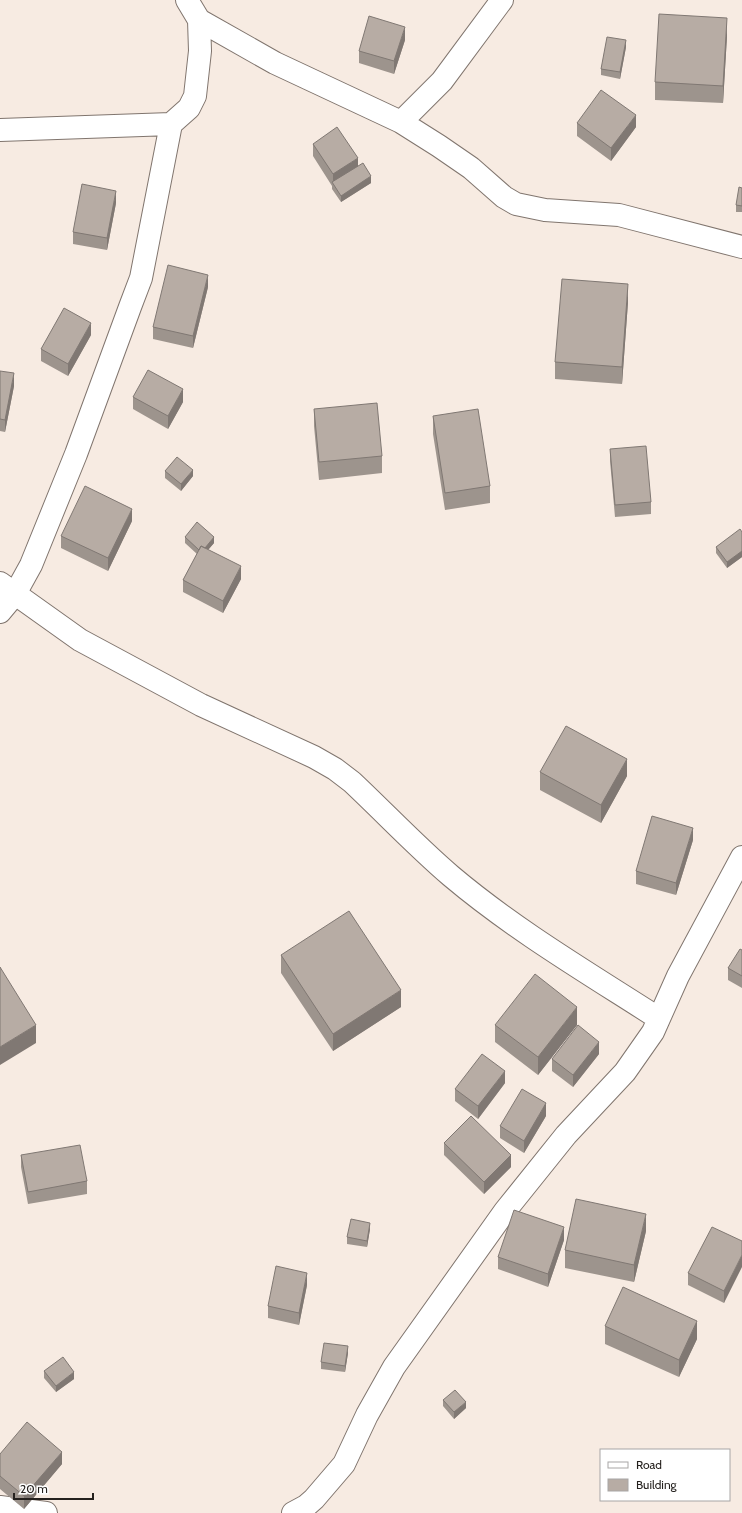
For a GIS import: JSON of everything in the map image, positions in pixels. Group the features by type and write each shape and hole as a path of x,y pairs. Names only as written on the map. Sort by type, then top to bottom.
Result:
{"street":[{"path":"0,612 8,588 30,565 76,454 141,278 171,124 189,108 195,96 200,51 199,20 187,0"},
{"path":"401,122 442,81 502,0"},
{"path":"199,20 276,63 401,122 471,168 504,198 516,204 545,210 619,215 742,247"},
{"path":"0,130 171,124"},
{"path":"8,588 80,640 201,705 297,748 335,769 352,782 451,875 496,911 536,939 658,1018"},
{"path":"293,1513 306,1506 314,1499 344,1464 367,1415 394,1367 443,1296 536,1172 566,1135 625,1072 653,1032 678,976 742,857"},
{"path":"0,1507 46,1513"}],"building":[{"path":"659,14 727,18 723,86 655,82"},
{"path":"369,16 405,27 394,61 359,51"},
{"path":"607,37 626,40 620,72 601,69"},
{"path":"601,90 636,115 611,148 577,123"},
{"path":"337,127 358,158 333,174 313,144"},
{"path":"363,163 371,176 341,196 332,182"},
{"path":"82,184 116,191 107,238 73,232"},
{"path":"739,187 742,188 742,206 736,205"},
{"path":"168,265 208,275 193,336 153,327"},
{"path":"562,279 628,284 622,367 555,362"},
{"path":"64,308 91,323 68,364 41,349"},
{"path":"148,370 183,389 168,416 133,397"},
{"path":"0,371 14,373 5,420 0,419"},
{"path":"377,403 382,456 319,462 314,409"},
{"path":"478,409 490,486 445,493 433,416"},
{"path":"646,446 651,502 615,505 610,449"},
{"path":"177,457 193,470 181,484 165,471"},
{"path":"85,486 132,509 108,558 61,536"},
{"path":"197,522 214,537 205,548 201,546 199,550 185,537"},
{"path":"740,529 742,532 742,551 727,562 716,547"},
{"path":"201,546 241,566 223,601 183,580"},
{"path":"566,726 627,759 601,805 540,772"},
{"path":"652,816 693,828 676,883 636,871"},
{"path":"349,911 401,990 333,1034 281,955"},
{"path":"740,949 742,950 742,976 728,968"},
{"path":"0,967 36,1025 0,1047"},
{"path":"535,974 577,1007 538,1057 495,1025"},
{"path":"578,1025 599,1042 573,1075 552,1059"},
{"path":"482,1054 505,1071 478,1106 455,1089"},
{"path":"522,1089 546,1103 524,1141 500,1126"},
{"path":"471,1116 511,1155 484,1182 444,1143"},
{"path":"80,1145 87,1181 28,1192 21,1155"},
{"path":"576,1199 646,1214 634,1265 565,1250"},
{"path":"514,1210 564,1227 548,1274 498,1257"},
{"path":"351,1219 370,1223 367,1241 347,1237"},
{"path":"712,1227 742,1241 742,1255 724,1291 688,1273"},
{"path":"276,1266 307,1273 299,1313 268,1306"},
{"path":"623,1287 697,1321 679,1360 605,1326"},
{"path":"324,1343 348,1346 345,1366 321,1362"},
{"path":"63,1357 74,1372 56,1386 44,1371"},
{"path":"455,1390 466,1402 454,1412 443,1400"},
{"path":"27,1422 62,1452 24,1496 0,1476 0,1454"}]}
